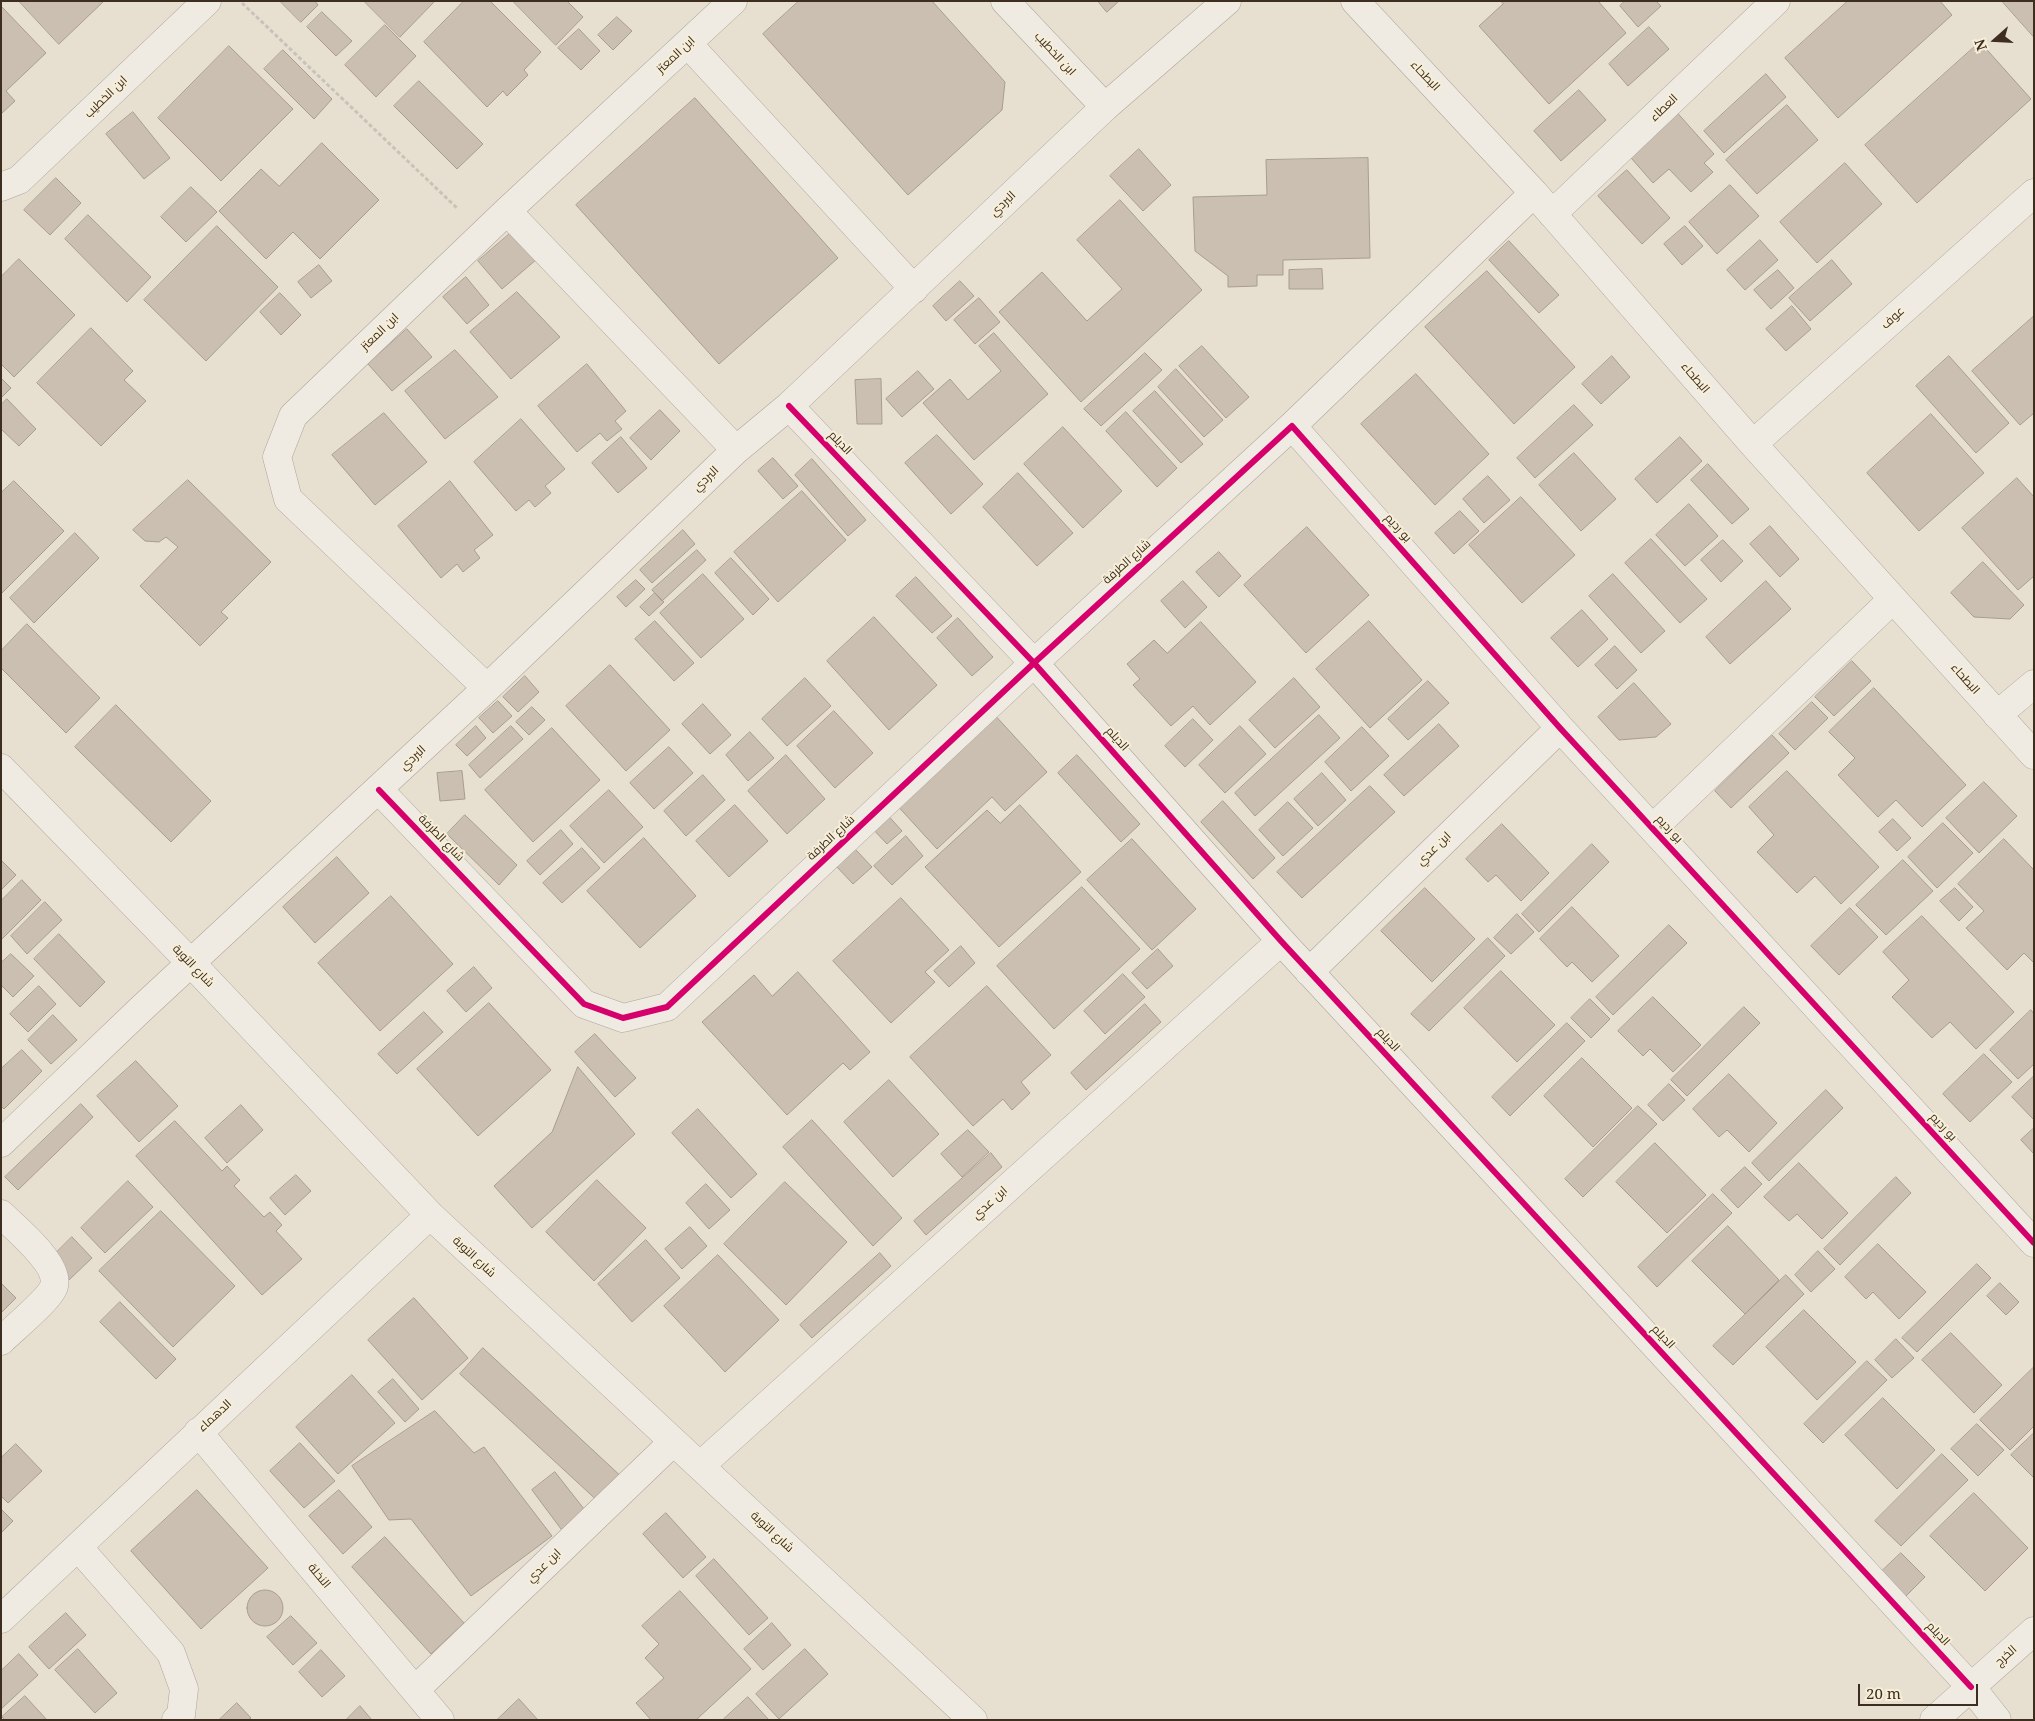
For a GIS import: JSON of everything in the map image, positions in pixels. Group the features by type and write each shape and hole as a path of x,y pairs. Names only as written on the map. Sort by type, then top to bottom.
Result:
{"street":[{"name":"ابن الخطيب","path":"1,187 19,180 208,1"},
{"name":"ابن المعتز","path":"487,688 288,499 277,457 293,416 507,211 733,1"},
{"name":"ابن الخطيب","path":"1005,1 1105,107"},
{"name":"البردي","path":"1,1143 191,963 379,790 736,450 789,406 1105,107 1227,1"},
{"name":"البطحاء","path":"1355,1 1534,193 1753,444 2034,755"},
{"name":"العطاء","path":"1552,214 1776,1"},
{"path":"688,44 914,289"},
{"name":"شارع الطرفة","path":"379,790 584,1004 623,1018 667,1007 1034,663 1292,426 1534,193"},
{"name":"عوف","path":"1753,444 2034,193"},
{"path":"507,211 736,450"},
{"name":"الديلم","path":"789,406 1034,663 1309,972 1971,1687 1997,1720"},
{"name":"بو رديم","path":"1292,426 1560,728 2034,1243"},
{"name":"بو رديم","path":"1653,828 1893,599"},
{"path":"1997,715 2034,684"},
{"name":"ابن عدي","path":"1309,972 1560,728"},
{"name":"شارع التوبة","path":"1,768 191,963 430,1215 973,1720"},
{"name":"ابن عدي","path":"700,1466 1281,941"},
{"path":"1,1214 48,1262 54,1274 54,1286 48,1297 1,1341"},
{"name":"الدهماء","path":"1,1619 430,1215"},
{"name":"النخلة","path":"198,1432 440,1720"},
{"name":"ابن عدي","path":"415,1690 673,1442"},
{"path":"78,1547 172,1653 184,1689 181,1715 176,1720"},
{"name":"الخرج","path":"1934,1720 2034,1631"}],"path":[{"path":"240,1 484,233"}],"building":[{"path":"19,1 104,1 59,44"},
{"path":"280,1 315,1 318,5 301,22"},
{"path":"364,1 435,1 400,37"},
{"path":"464,1 490,1 541,52 524,70 528,75 507,96 503,91 487,107 424,42"},
{"path":"513,1 567,1 583,17 556,45"},
{"path":"799,1 932,1 1005,82 1002,110 908,195 763,34"},
{"path":"1098,1 1119,1 1107,12"},
{"path":"1501,1 1598,1 1626,33 1549,104 1479,26 1503,4"},
{"path":"1625,1 1656,1 1661,6 1638,27 1620,6"},
{"path":"1848,1 1940,1 1952,15 1838,118 1785,58"},
{"path":"2002,1 2034,1 2034,37"},
{"path":"1,6 46,53 6,91 15,101 1,114"},
{"path":"322,12 352,41 336,56 307,27"},
{"path":"617,17 632,31 613,50 598,35"},
{"path":"385,25 416,56 376,97 345,65"},
{"path":"1649,27 1669,49 1628,86 1609,64"},
{"path":"579,29 600,51 581,70 558,48"},
{"path":"1980,42 2031,99 1917,203 1865,145"},
{"path":"229,46 293,109 221,181 158,118"},
{"path":"283,50 332,99 314,119 264,69"},
{"path":"1766,74 1786,97 1724,153 1704,131"},
{"path":"419,81 483,144 457,169 394,106"},
{"path":"1579,90 1606,120 1561,161 1534,131"},
{"path":"695,98 838,258 719,364 576,205"},
{"path":"1787,105 1818,140 1757,194 1726,160"},
{"path":"1673,108 1714,154 1704,163 1713,172 1691,192 1669,169 1653,183 1625,151"},
{"path":"133,112 170,158 144,179 106,134"},
{"path":"322,143 379,200 320,259 293,232 266,259 219,211 261,169 279,186"},
{"path":"1139,149 1171,185 1143,211 1110,176"},
{"path":"1368,158 1370,258 1283,260 1283,275 1257,275 1257,286 1228,287 1228,276 1195,251 1193,197 1267,195 1266,160"},
{"path":"1845,163 1882,204 1817,263 1780,222"},
{"path":"1627,170 1670,218 1642,244 1598,196"},
{"path":"56,178 81,203 50,235 24,210"},
{"path":"1730,185 1759,216 1717,254 1689,222"},
{"path":"191,187 217,212 186,242 161,217"},
{"path":"1120,200 1202,290 1081,402 999,312 1042,272 1087,321 1122,289 1077,240"},
{"path":"88,215 151,277 127,302 65,239"},
{"path":"217,226 278,287 206,361 144,300"},
{"path":"1685,226 1703,246 1682,265 1664,244"},
{"path":"513,231 537,259 502,289 478,261"},
{"path":"1760,240 1778,260 1745,290 1727,270"},
{"path":"1509,241 1559,295 1539,313 1489,260"},
{"path":"19,259 75,315 14,377 1,364 1,277"},
{"path":"1832,260 1852,284 1810,321 1789,298"},
{"path":"319,265 332,281 311,298 298,282"},
{"path":"1322,269 1323,289 1289,289 1289,270"},
{"path":"1778,270 1794,288 1771,309 1754,290"},
{"path":"1487,271 1575,367 1514,424 1425,327"},
{"path":"466,277 489,305 467,324 443,297"},
{"path":"960,281 974,296 946,321 933,306"},
{"path":"517,292 560,337 511,379 470,332"},
{"path":"280,293 301,315 281,335 260,312"},
{"path":"979,298 1000,322 975,344 954,320"},
{"path":"1792,306 1811,329 1786,351 1766,329"},
{"path":"2034,316 2034,413 2020,425 1972,371"},
{"path":"91,328 133,371 124,380 146,401 101,446 37,383"},
{"path":"407,329 432,357 392,391 368,364"},
{"path":"994,333 1048,394 974,460 923,403 950,379 968,400 1001,371 979,346"},
{"path":"1202,346 1249,397 1226,418 1179,366"},
{"path":"455,350 498,397 445,439 405,391"},
{"path":"1145,353 1162,370 1101,426 1084,409"},
{"path":"1612,356 1630,377 1601,404 1582,384"},
{"path":"1949,356 2009,423 1976,453 1916,386"},
{"path":"587,364 626,411 615,421 622,429 607,441 600,433 577,452 538,406"},
{"path":"1176,369 1223,420 1204,437 1158,387"},
{"path":"918,371 934,389 902,417 886,399"},
{"path":"1416,374 1489,454 1435,505 1361,424"},
{"path":"1,378 11,388 1,398"},
{"path":"881,379 882,424 857,424 855,380"},
{"path":"1155,391 1203,444 1181,463 1133,411"},
{"path":"7,399 36,429 19,446 1,429 1,405"},
{"path":"1574,405 1593,425 1535,478 1517,458"},
{"path":"660,410 680,431 651,460 630,438"},
{"path":"1126,412 1177,468 1157,487 1106,431"},
{"path":"384,413 427,462 375,505 332,455"},
{"path":"1931,414 1984,473 1919,531 1867,473"},
{"path":"521,419 565,469 545,486 551,493 535,507 529,500 516,511 474,462"},
{"path":"1063,427 1122,491 1083,528 1024,464"},
{"path":"937,435 983,484 951,514 905,463"},
{"path":"621,437 647,468 618,493 592,463"},
{"path":"1680,437 1702,461 1657,503 1635,479"},
{"path":"1574,453 1616,499 1581,531 1539,485"},
{"path":"773,458 798,486 783,499 758,471"},
{"path":"812,459 866,520 848,536 795,475"},
{"path":"1708,464 1749,509 1732,524 1691,480"},
{"path":"1018,473 1073,533 1037,566 983,507"},
{"path":"1488,476 1510,500 1484,523 1463,499"},
{"path":"2017,478 2034,497 2034,576 2018,590 1962,528"},
{"path":"188,480 271,562 221,612 228,618 200,646 140,586 178,547 166,537 159,542 145,541 133,530"},
{"path":"14,481 64,531 1,594 1,493"},
{"path":"450,481 493,535 474,550 480,558 463,572 457,564 441,578 398,526"},
{"path":"802,491 846,540 778,602 734,552"},
{"path":"1521,497 1575,555 1522,603 1469,545"},
{"path":"1689,504 1718,536 1685,566 1656,535"},
{"path":"1460,511 1479,531 1454,554 1435,533"},
{"path":"1770,526 1799,559 1780,577 1750,544"},
{"path":"1307,527 1369,595 1306,653 1244,585"},
{"path":"683,530 695,544 652,583 640,570"},
{"path":"75,533 99,558 34,623 10,598"},
{"path":"1651,539 1707,599 1680,623 1625,563"},
{"path":"1723,540 1743,561 1721,582 1701,560"},
{"path":"697,550 706,560 662,601 652,590"},
{"path":"1219,552 1241,576 1219,597 1196,572"},
{"path":"731,558 769,599 753,615 715,573"},
{"path":"1983,562 2024,605 2010,619 1974,617 1951,593"},
{"path":"703,574 744,619 701,658 660,613"},
{"path":"1613,574 1665,631 1641,653 1589,596"},
{"path":"916,577 952,616 932,633 896,596"},
{"path":"636,580 645,589 626,607 617,597"},
{"path":"1183,581 1207,607 1185,628 1161,601"},
{"path":"1766,581 1791,609 1730,664 1706,637"},
{"path":"655,593 664,602 649,616 640,607"},
{"path":"1582,610 1608,639 1578,667 1551,638"},
{"path":"874,617 937,685 889,730 827,661"},
{"path":"958,618 993,657 972,676 937,638"},
{"path":"655,621 694,663 674,681 635,639"},
{"path":"1369,621 1422,680 1370,728 1316,669"},
{"path":"1201,622 1256,682 1210,725 1193,706 1171,726 1133,685 1140,679 1127,664 1154,640 1167,653"},
{"path":"27,624 100,698 66,733 1,668 1,651"},
{"path":"1615,646 1637,670 1617,689 1595,665"},
{"path":"1852,661 1871,681 1834,716 1815,697"},
{"path":"610,665 670,730 626,771 566,706"},
{"path":"525,676 539,692 518,712 503,697"},
{"path":"805,678 831,706 787,746 762,719"},
{"path":"1294,678 1320,707 1275,748 1249,720"},
{"path":"1428,681 1449,703 1408,740 1388,719"},
{"path":"1634,683 1671,724 1656,737 1619,740 1598,717"},
{"path":"1874,688 1966,785 1922,827 1896,800 1878,817 1838,775 1855,758 1829,732"},
{"path":"498,701 512,716 493,733 479,718"},
{"path":"1812,702 1828,718 1795,750 1779,734"},
{"path":"703,704 731,735 710,754 682,724"},
{"path":"116,705 211,801 171,842 75,747"},
{"path":"532,707 545,720 529,735 516,722"},
{"path":"834,711 873,753 835,788 797,746"},
{"path":"992,712 1047,772 1005,811 992,797 937,849 894,802"},
{"path":"1319,715 1340,738 1255,816 1235,793"},
{"path":"1193,719 1213,740 1185,767 1165,746"},
{"path":"1439,724 1459,746 1404,796 1384,775"},
{"path":"476,726 486,738 467,756 456,745"},
{"path":"511,726 523,739 480,778 469,765"},
{"path":"1240,726 1266,754 1225,793 1199,765"},
{"path":"1362,727 1389,756 1351,791 1325,762"},
{"path":"552,728 600,780 533,842 485,790"},
{"path":"750,732 774,758 748,781 726,755"},
{"path":"1772,735 1789,753 1731,808 1715,791"},
{"path":"669,747 693,773 654,809 630,783"},
{"path":"786,755 825,799 787,834 748,791"},
{"path":"1077,755 1140,824 1121,842 1058,773"},
{"path":"462,771 465,799 440,801 437,773"},
{"path":"1787,771 1879,867 1841,904 1815,876 1797,893 1757,852 1774,835 1749,807"},
{"path":"1322,773 1346,800 1318,826 1294,799"},
{"path":"703,775 725,800 686,836 664,811"},
{"path":"1984,782 2017,816 1979,853 1946,818"},
{"path":"1370,786 1395,812 1302,898 1277,872"},
{"path":"609,790 643,827 604,863 570,826"},
{"path":"1223,801 1275,858 1253,879 1201,822"},
{"path":"1288,802 1313,828 1283,856 1259,830"},
{"path":"735,805 768,841 729,877 696,841"},
{"path":"1020,805 1081,872 999,947 925,867 987,810 1000,823"},
{"path":"884,811 902,831 887,844 869,825"},
{"path":"465,815 517,865 499,885 447,834"},
{"path":"1893,819 1911,838 1897,851 1879,832"},
{"path":"1943,823 1973,853 1937,888 1908,857"},
{"path":"1502,824 1549,873 1521,901 1496,875 1488,882 1466,859"},
{"path":"561,830 573,844 540,875 527,861"},
{"path":"906,836 923,856 892,885 874,866"},
{"path":"644,838 696,896 640,948 587,891"},
{"path":"1132,839 1196,909 1152,950 1087,880"},
{"path":"2004,839 2034,870 2034,963 2024,953 2007,970 1966,928 1984,911 1958,884"},
{"path":"1592,844 1609,862 1539,932 1522,914"},
{"path":"582,848 600,868 562,903 543,883"},
{"path":"856,850 872,867 853,884 837,867"},
{"path":"337,857 369,893 315,943 283,907"},
{"path":"1,860 16,875 1,890"},
{"path":"1903,860 1933,891 1886,935 1856,905"},
{"path":"22,880 41,900 1,940 1,901"},
{"path":"1082,887 1140,949 1054,1029 997,966"},
{"path":"1425,888 1475,939 1432,982 1381,931"},
{"path":"1955,888 1973,907 1959,921 1940,901"},
{"path":"391,896 453,964 380,1031 318,963"},
{"path":"901,898 949,950 925,972 935,982 891,1023 833,961"},
{"path":"45,902 62,920 27,954 11,936"},
{"path":"1572,907 1619,956 1592,982 1572,962 1567,967 1540,939"},
{"path":"1850,908 1878,937 1839,975 1811,946"},
{"path":"1517,914 1534,932 1511,954 1494,938"},
{"path":"1922,916 2014,1012 1976,1049 1950,1022 1932,1038 1892,997 1909,980 1883,952"},
{"path":"1669,925 1687,943 1613,1015 1596,997"},
{"path":"59,934 105,982 80,1007 34,959"},
{"path":"1488,938 1505,956 1429,1031 1411,1014"},
{"path":"961,946 975,963 949,987 934,971"},
{"path":"1158,949 1173,966 1147,989 1132,973"},
{"path":"11,954 34,976 13,997 1,985 1,963"},
{"path":"474,967 492,988 466,1012 447,991"},
{"path":"1501,971 1555,1025 1517,1062 1464,1008"},
{"path":"798,972 870,1052 850,1070 843,1063 787,1115 702,1022 754,975 772,996"},
{"path":"1123,974 1145,997 1105,1034 1084,1011"},
{"path":"39,986 56,1004 28,1032 10,1014"},
{"path":"987,986 1051,1055 1021,1082 1030,1093 1012,1110 1003,1099 973,1126 910,1057"},
{"path":"1653,997 1701,1045 1673,1072 1650,1049 1643,1056 1618,1031"},
{"path":"1590,999 1610,1019 1591,1038 1571,1018"},
{"path":"489,1003 551,1070 478,1136 417,1069"},
{"path":"1145,1004 1161,1022 1086,1090 1071,1073"},
{"path":"1744,1007 1760,1023 1687,1096 1671,1080"},
{"path":"2031,1010 2034,1014 2034,1064 2018,1079 1990,1050"},
{"path":"424,1012 443,1032 397,1074 378,1054"},
{"path":"53,1015 77,1040 51,1064 28,1040"},
{"path":"1567,1023 1585,1041 1510,1116 1492,1097"},
{"path":"595,1034 636,1078 615,1097 575,1052"},
{"path":"22,1050 42,1071 4,1109 1,1106 1,1069"},
{"path":"1984,1054 2012,1082 1970,1122 1943,1094"},
{"path":"1582,1058 1632,1108 1593,1147 1544,1096"},
{"path":"136,1061 178,1106 139,1142 97,1096"},
{"path":"578,1067 635,1134 532,1228 494,1186 552,1132"},
{"path":"1729,1074 1777,1123 1749,1152 1727,1130 1719,1137 1693,1109"},
{"path":"2034,1076 2034,1120 2012,1097"},
{"path":"889,1080 939,1134 893,1177 844,1122"},
{"path":"1669,1084 1685,1100 1663,1121 1648,1105"},
{"path":"1826,1090 1843,1108 1769,1181 1752,1163"},
{"path":"81,1104 93,1117 18,1190 5,1177"},
{"path":"241,1105 263,1130 227,1163 205,1138"},
{"path":"1638,1106 1657,1124 1583,1197 1565,1179"},
{"path":"698,1109 757,1174 731,1198 672,1133"},
{"path":"812,1120 902,1218 873,1246 783,1147"},
{"path":"175,1121 222,1171 227,1166 240,1180 234,1186 264,1217 270,1212 282,1225 276,1231 302,1259 262,1295 136,1156"},
{"path":"2034,1128 2034,1154 2021,1140"},
{"path":"968,1130 989,1152 962,1177 941,1154"},
{"path":"1655,1143 1706,1195 1667,1233 1616,1182"},
{"path":"991,1153 1002,1167 926,1235 914,1221"},
{"path":"1799,1163 1848,1213 1822,1239 1797,1214 1789,1221 1764,1197"},
{"path":"1745,1167 1762,1184 1738,1208 1721,1190"},
{"path":"296,1175 311,1191 285,1215 270,1198"},
{"path":"1896,1177 1911,1193 1840,1265 1824,1249"},
{"path":"597,1180 646,1228 594,1281 546,1232"},
{"path":"128,1181 153,1207 105,1253 81,1228"},
{"path":"785,1182 847,1242 786,1305 724,1244"},
{"path":"706,1184 730,1210 709,1229 686,1203"},
{"path":"1713,1194 1732,1213 1657,1287 1638,1267"},
{"path":"161,1211 235,1286 173,1347 99,1271"},
{"path":"1728,1226 1779,1280 1745,1314 1692,1261"},
{"path":"690,1227 707,1246 682,1269 665,1249"},
{"path":"72,1237 92,1258 69,1280 49,1260"},
{"path":"646,1240 680,1278 632,1322 598,1284"},
{"path":"1878,1244 1926,1292 1899,1319 1873,1292 1866,1299 1845,1277"},
{"path":"1818,1251 1835,1269 1811,1292 1795,1275"},
{"path":"880,1253 891,1266 812,1338 800,1325"},
{"path":"718,1255 779,1320 725,1372 664,1306"},
{"path":"1977,1264 1991,1278 1917,1352 1902,1338"},
{"path":"1786,1275 1804,1294 1733,1365 1713,1346"},
{"path":"1,1283 16,1298 1,1313"},
{"path":"2000,1283 2019,1302 2006,1315 1987,1296"},
{"path":"414,1298 468,1358 422,1400 368,1340"},
{"path":"120,1302 176,1359 156,1379 100,1322"},
{"path":"1804,1310 1856,1362 1817,1400 1766,1347"},
{"path":"1951,1333 2002,1385 1974,1413 1922,1360"},
{"path":"1896,1339 1914,1358 1892,1378 1875,1360"},
{"path":"483,1348 625,1480 602,1505 460,1374"},
{"path":"1867,1361 1887,1380 1823,1443 1804,1424"},
{"path":"2034,1367 2034,1426 2010,1450 1980,1420"},
{"path":"352,1375 395,1423 338,1474 296,1427"},
{"path":"393,1379 419,1409 405,1422 378,1392"},
{"path":"1883,1398 1935,1450 1897,1489 1845,1435"},
{"path":"435,1411 474,1453 484,1447 552,1536 471,1596 411,1519 389,1520 352,1466"},
{"path":"1977,1424 2004,1450 1978,1476 1951,1449"},
{"path":"2034,1433 2034,1478 2011,1455"},
{"path":"300,1443 335,1481 304,1508 270,1471"},
{"path":"16,1444 42,1471 8,1503 1,1496 1,1458"},
{"path":"1942,1454 1968,1480 1901,1546 1875,1521"},
{"path":"555,1472 588,1514 564,1533 532,1490"},
{"path":"197,1490 268,1568 201,1629 131,1551"},
{"path":"339,1490 372,1527 343,1554 309,1516"},
{"path":"1974,1493 2028,1548 1985,1591 1930,1536"},
{"path":"1,1509 13,1521 1,1533"},
{"path":"666,1513 706,1557 683,1578 643,1534"},
{"path":"385,1537 464,1623 431,1654 352,1567"},
{"path":"1901,1553 1925,1577 1906,1596 1881,1572"},
{"path":"714,1559 768,1618 749,1635 696,1576"},
{"path":"265,1590 272,1591 278,1595 282,1601 282,1615 278,1621 272,1625 265,1626 258,1625 252,1621 248,1615 247,1608 248,1601 252,1595 258,1591"},
{"path":"680,1591 751,1669 696,1720 651,1720 636,1703 664,1678 645,1658 659,1644 642,1626"},
{"path":"66,1613 86,1635 49,1669 29,1647"},
{"path":"291,1616 317,1643 293,1665 267,1637"},
{"path":"772,1623 791,1645 763,1670 744,1649"},
{"path":"78,1649 117,1693 95,1713 55,1670"},
{"path":"805,1649 828,1674 779,1719 756,1694"},
{"path":"321,1650 345,1676 322,1697 299,1672"},
{"path":"19,1654 38,1675 1,1709 1,1671"},
{"path":"25,1696 47,1720 5,1720 2,1717"},
{"path":"748,1697 769,1720 724,1719"},
{"path":"519,1699 538,1720 497,1720"},
{"path":"237,1703 251,1718 248,1720 219,1720"},
{"path":"360,1706 372,1720 346,1720"}],"cycle path":[{"path":"789,406 1034,663 1281,941 1971,1687"},
{"path":"379,790 584,1004 623,1018 667,1007 1034,663 1292,426 1560,728 2034,1243"}]}
